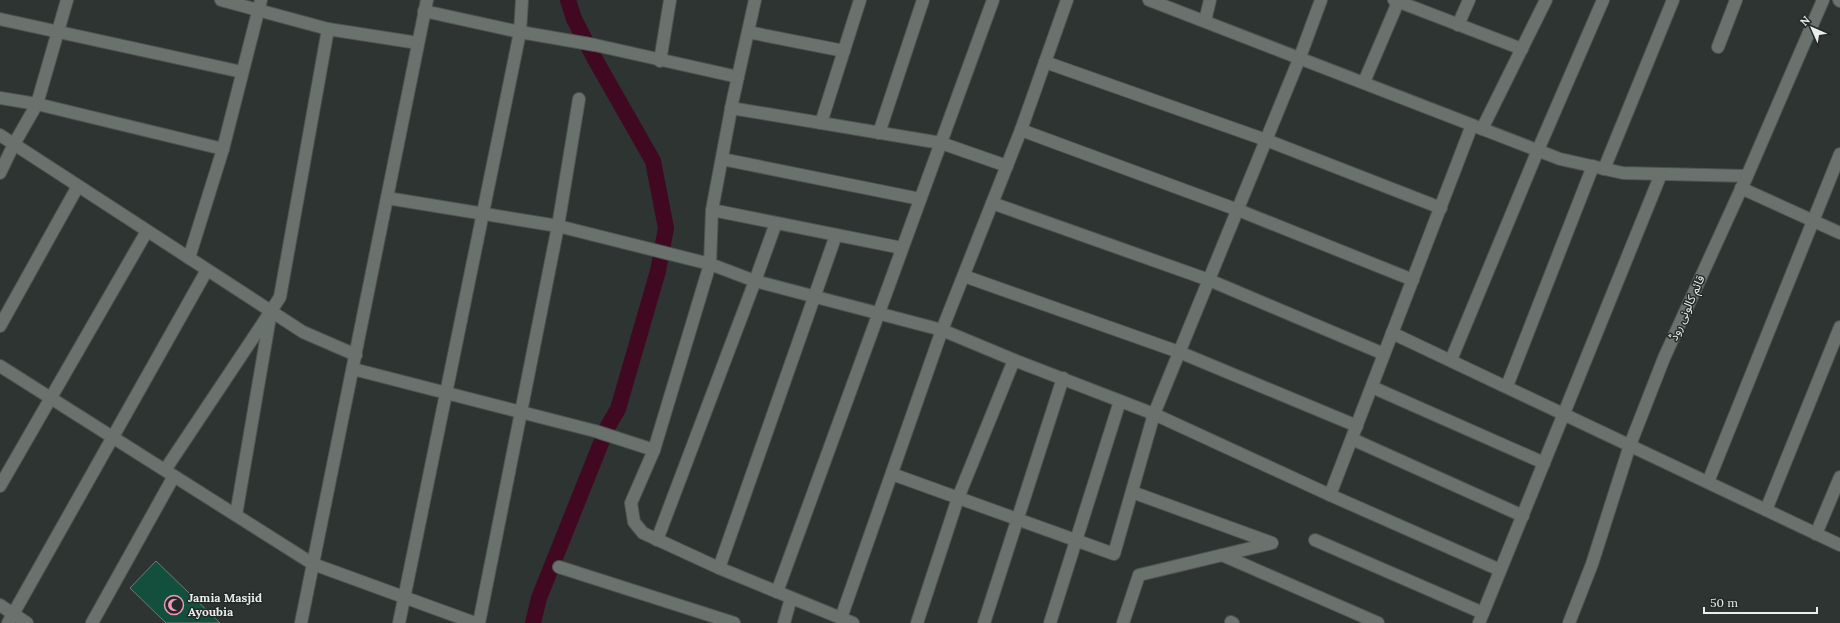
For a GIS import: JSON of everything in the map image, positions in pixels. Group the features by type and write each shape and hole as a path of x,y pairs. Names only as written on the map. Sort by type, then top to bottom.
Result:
{"street":[{"path":"0,173 14,144 37,104 67,0"},
{"path":"221,0 259,5 328,29 418,43"},
{"path":"399,623 520,32 522,0"},
{"path":"660,61 670,0"},
{"path":"755,0 731,108 712,210 710,264 654,450 631,503 634,522 642,533 719,568 853,623"},
{"path":"821,123 860,0"},
{"path":"879,133 923,0"},
{"path":"777,592 993,0"},
{"path":"841,618 942,330 1021,130 1067,0"},
{"path":"1149,0 1560,158 1622,173 1747,176"},
{"path":"1205,21 1210,0"},
{"path":"892,474 1114,554 1154,414 1300,57 1321,0"},
{"path":"1364,82 1397,0 1522,49"},
{"path":"1458,25 1469,0"},
{"path":"1330,495 1441,208 1477,127 1522,49 1546,0"},
{"path":"1452,360 1538,150 1603,0"},
{"path":"1507,386 1672,0"},
{"path":"1718,47 1736,0"},
{"name":"قائم کالونی روڈ","path":"1569,623 1592,564 1630,445 1664,358 1747,176 1823,0"},
{"path":"189,258 223,149 259,5"},
{"path":"301,623 426,6 520,32 595,45 660,61 738,77"},
{"path":"0,19 242,72"},
{"path":"92,623 170,473 280,297 328,29"},
{"path":"748,32 844,51"},
{"path":"1045,62 1266,140 1441,208"},
{"path":"0,98 37,104 223,149"},
{"path":"479,623 558,226 579,99"},
{"path":"731,108 940,143 1007,166"},
{"path":"1021,130 1238,210 1413,280"},
{"path":"0,135 303,332 356,355"},
{"path":"1708,482 1840,154"},
{"path":"722,159 920,199"},
{"path":"1315,540 1481,618 1661,174"},
{"path":"0,326 78,186"},
{"path":"1741,188 1840,233"},
{"path":"387,198 558,226 710,264 755,281 942,330 1014,360 1154,414 1330,495 1500,570"},
{"path":"992,203 1209,280 1384,354"},
{"path":"712,210 902,248"},
{"path":"657,540 776,223"},
{"path":"0,486 147,231"},
{"path":"719,568 813,296 836,235"},
{"path":"10,618 207,270"},
{"path":"964,276 1179,352 1357,426"},
{"path":"236,515 271,311"},
{"path":"1766,510 1840,328"},
{"path":"1392,333 1507,386 1840,545"},
{"path":"917,623 958,498 1014,360"},
{"path":"0,366 313,564 475,623"},
{"path":"353,369 595,431 654,450"},
{"path":"984,623 1063,378"},
{"path":"1372,387 1544,463"},
{"path":"1050,623 1120,400"},
{"path":"1352,439 1523,516"},
{"path":"1816,534 1840,477"},
{"path":"1123,623 1140,575 1272,543 1132,492"},
{"path":"1222,555 1378,623"},
{"path":"559,567 734,623"},
{"path":"784,623 791,598"},
{"path":"0,606 10,618 27,623"}],"building":[{"name":"Jamia Masjid Ayoubia","path":"156,561 220,623 166,623 130,588"}],"waterway":[{"path":"533,623 539,598 607,428 618,409 658,271 666,228 653,161 596,61 574,19 568,0"}],"place":[{"name":"Jamia Masjid Ayoubia","path":"174,605"}]}
